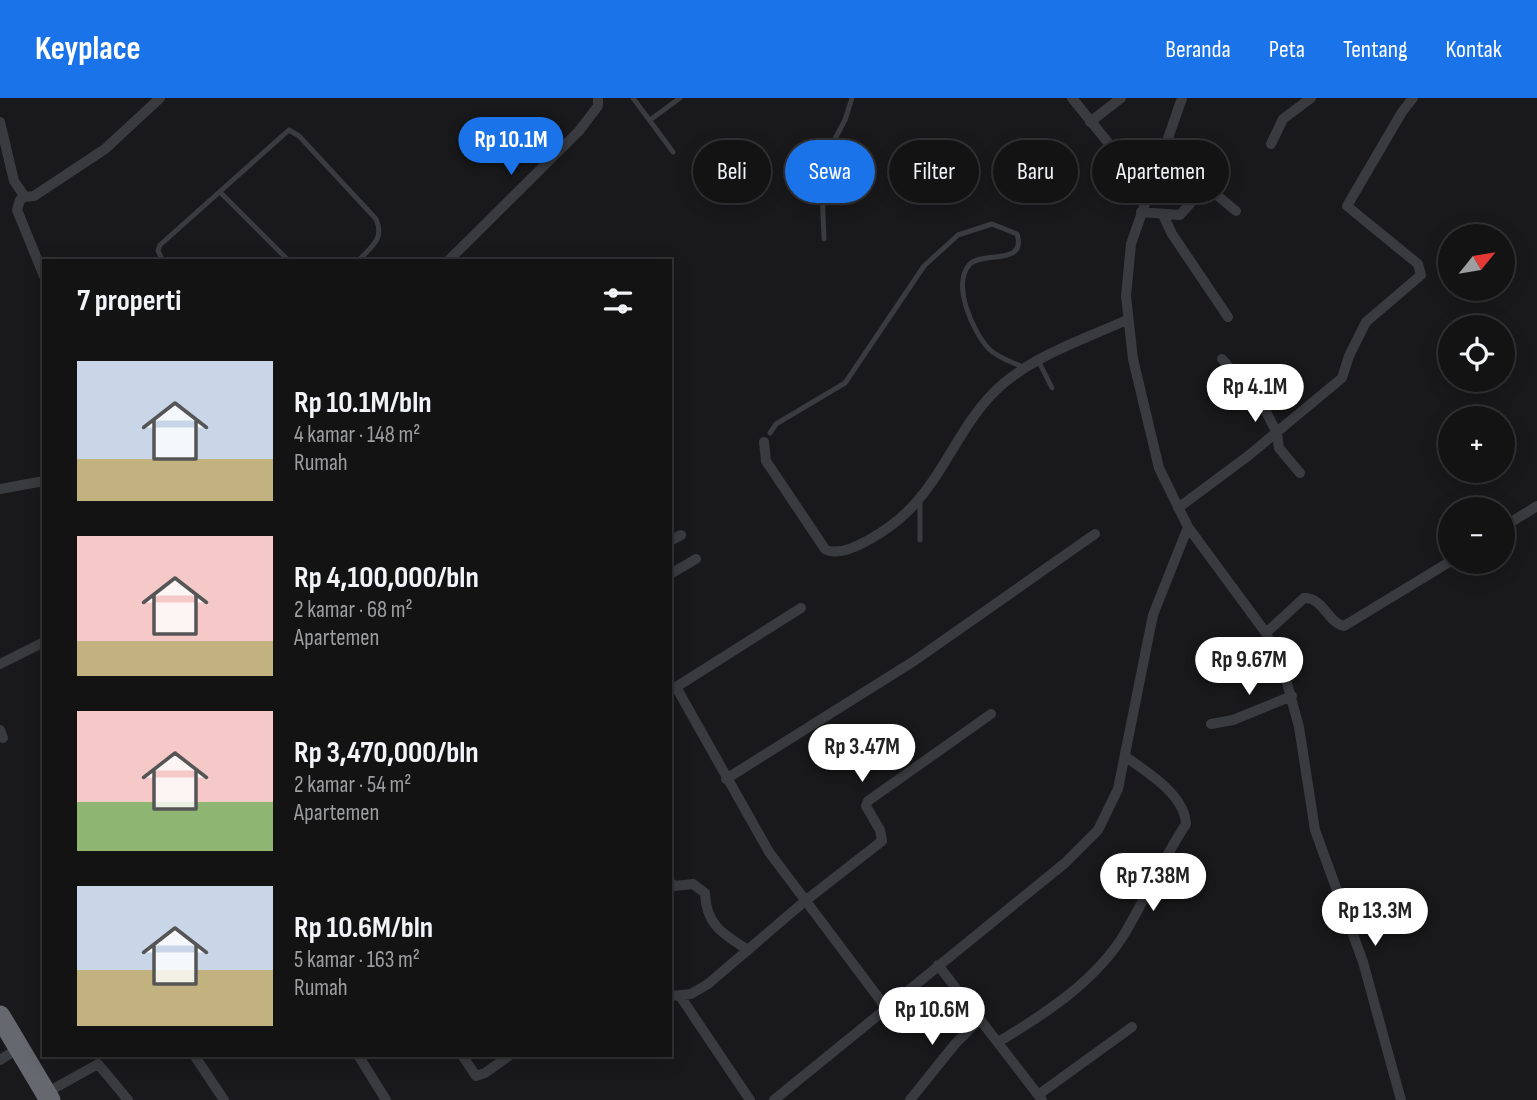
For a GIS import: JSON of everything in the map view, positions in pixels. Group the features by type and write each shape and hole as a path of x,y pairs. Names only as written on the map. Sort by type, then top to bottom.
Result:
{"highway":[{"path":"0,1016 48,1097"}],"street":[{"path":"42,271 17,210 20,200 43,193 86,164 160,98"},
{"path":"450,259 579,131 598,106 599,98"},
{"path":"1072,98 1105,140"},
{"path":"1090,122 1121,98"},
{"path":"1167,140 1182,98"},
{"path":"1271,144 1283,120 1311,98"},
{"path":"1178,508 1277,433 1342,378 1349,356 1366,322 1421,275 1418,264 1347,206 1413,98"},
{"path":"0,122 14,181 25,197"},
{"path":"1141,212 1180,215 1206,186 1237,211"},
{"path":"1145,203 1131,244 1126,320 1160,468 1188,527 1266,633 1292,696 1309,807 1332,884 1378,1010 1401,1100"},
{"path":"1163,215 1172,234 1227,317"},
{"path":"767,438 766,461 804,521 830,552 841,552 860,545 909,510 979,409 1024,367 1126,320"},
{"path":"1222,359 1262,404 1277,433 1279,448 1300,473"},
{"path":"0,489 42,481"},
{"path":"1515,520 1537,506"},
{"path":"774,1100 1065,863 1098,830 1118,789 1153,615 1188,527"},
{"path":"672,540 681,534"},
{"path":"726,779 914,660 1095,534"},
{"path":"672,573 696,559"},
{"path":"1266,633 1304,598 1311,598 1320,604 1336,624 1344,626 1438,569"},
{"path":"801,608 673,689 769,852 887,1009"},
{"path":"0,664 42,643"},
{"path":"1211,724 1233,720 1292,696"},
{"path":"750,1100 675,996 708,984 805,901 882,841 880,830 866,806 871,797 991,714"},
{"path":"998,1042 1030,1022 1098,968 1124,934 1186,824 1182,808 1173,797 1126,757"},
{"path":"672,884 693,884 705,893 709,919 719,932 748,950"},
{"path":"939,965 1040,1098 1132,1027"},
{"path":"910,1100 955,1044 980,1019"},
{"path":"0,1060 19,1048"},
{"path":"48,1097 107,1057"},
{"path":"195,1057 224,1100"},
{"path":"359,1057 386,1100"},
{"path":"464,1057 476,1076 485,1073 507,1057"},
{"path":"98,1064 128,1100"}],"lane":[{"path":"633,98 673,152"},
{"path":"650,120 680,98"},
{"path":"824,239 821,165 845,120 852,98"},
{"path":"162,259 158,251 160,246 289,130 299,136 376,219 380,233 377,242 360,259"},
{"path":"220,192 287,259"},
{"path":"767,438 776,424 845,383 924,266 958,236 992,224 1017,234 1019,241 1008,256 976,259 968,265 962,295 968,313 989,349 1024,367"},
{"path":"1038,360 1052,388"},
{"path":"920,497 920,540"}]}
